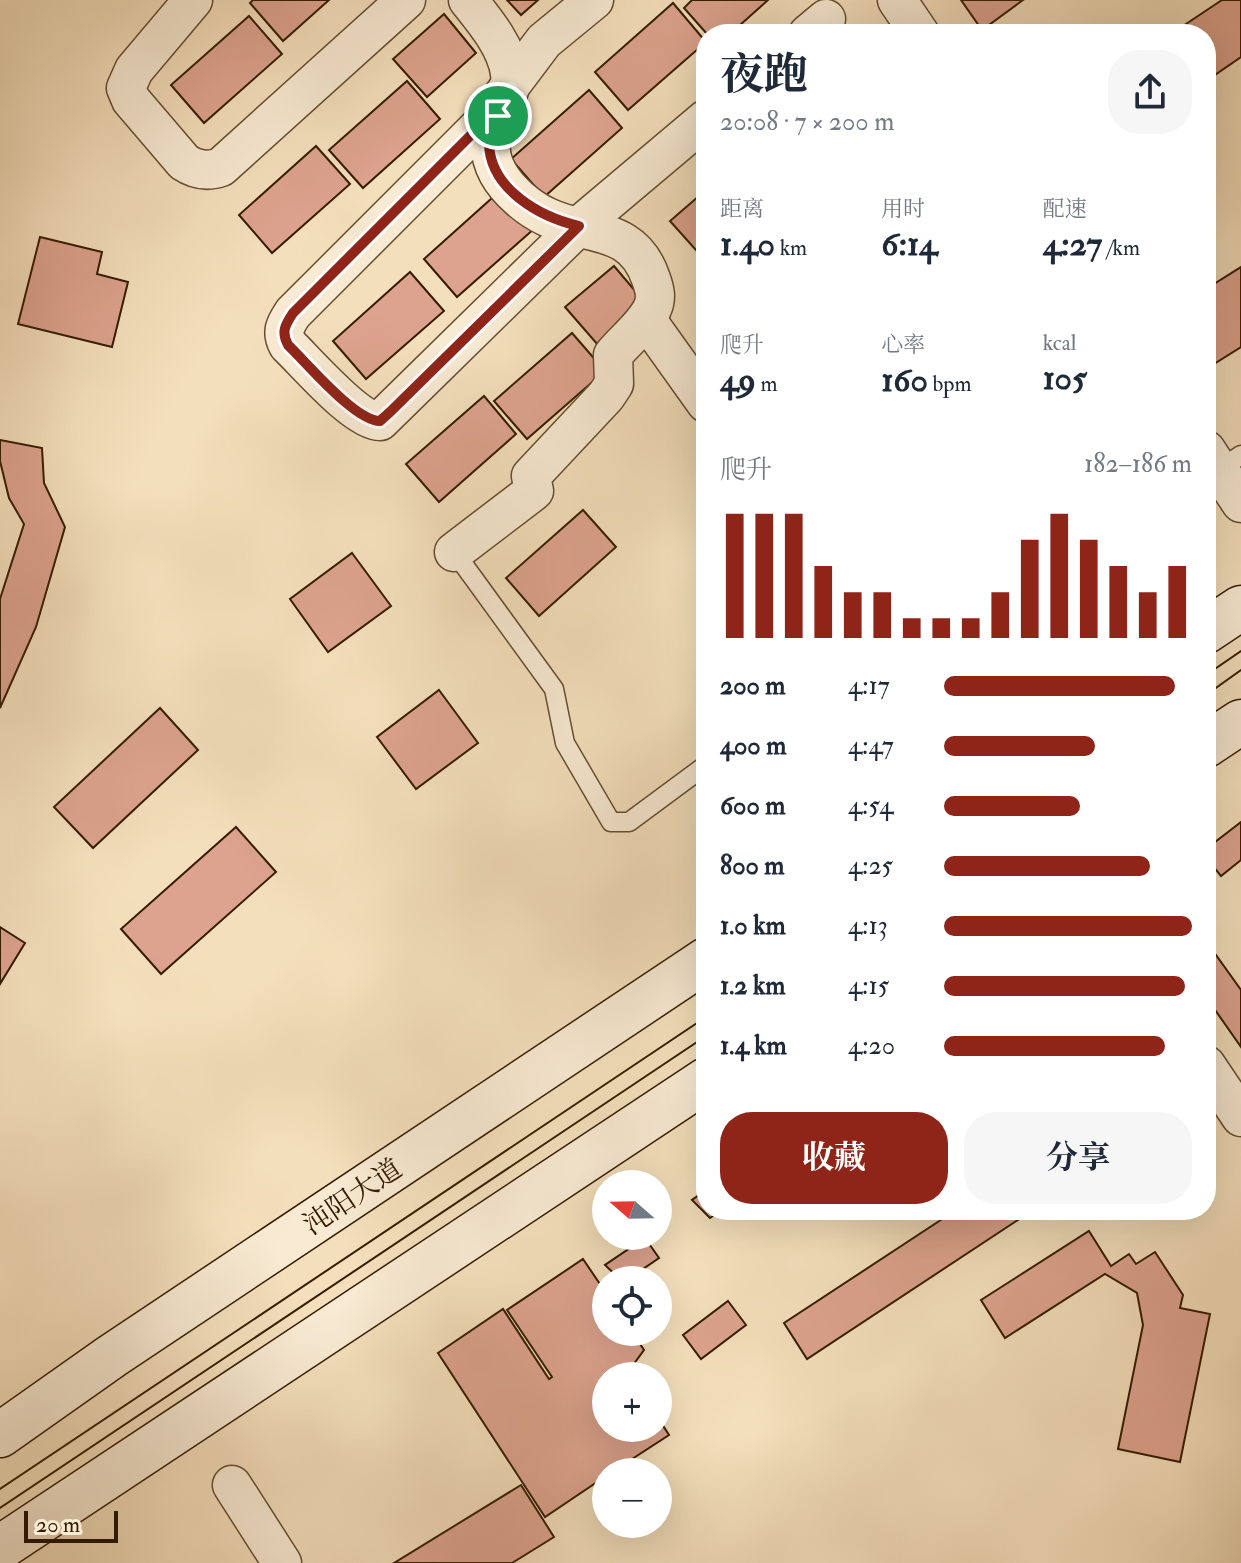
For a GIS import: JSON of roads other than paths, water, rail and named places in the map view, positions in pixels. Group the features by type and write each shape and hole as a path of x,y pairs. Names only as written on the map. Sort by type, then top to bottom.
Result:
{"main road":[{"path":"1216,624 1241,608"},
{"path":"1216,738 1241,722"},
{"name":"沌阳大道","path":"0,1435 112,1356 696,967"},
{"path":"0,1548 696,1087"}],"street":[{"path":"193,0 134,70 126,88 131,100 184,162 192,167 211,170 221,167 406,0"},
{"path":"450,545 534,491 531,476 614,384 613,355 646,319 654,305 656,293 637,251 618,239 534,210 498,174 489,141 510,90 510,73 493,35 468,0"},
{"path":"594,0 544,41 480,126 293,313 285,325 283,336 288,345 358,413 372,421 380,421 579,226 696,127"},
{"path":"897,0 913,24"},
{"path":"646,319 696,389"},
{"path":"1222,459 1241,503"},
{"path":"1216,1080 1241,1117"},
{"path":"232,1485 282,1563"}],"lane":[{"path":"450,545 554,689 565,743 611,822 629,822 696,772"}],"tram line":[{"path":"1216,668 1241,651"},
{"path":"1216,688 1241,670"},
{"path":"0,1489 696,1024"},
{"path":"0,1508 696,1043"}]}
